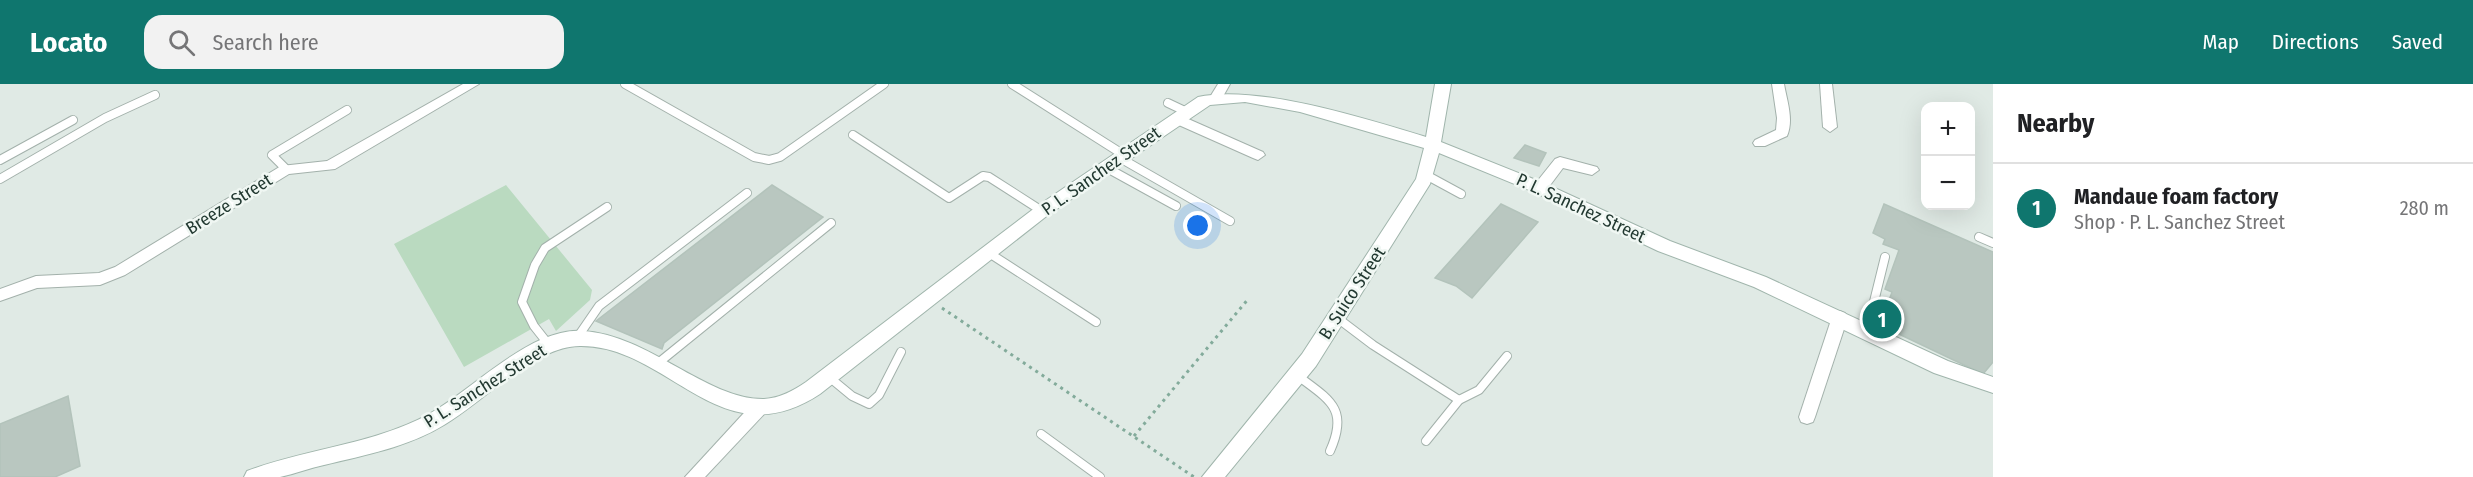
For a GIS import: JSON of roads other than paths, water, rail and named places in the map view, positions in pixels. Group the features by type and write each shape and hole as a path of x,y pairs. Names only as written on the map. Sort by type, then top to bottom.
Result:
{"street":[{"name":"Breeze Street","path":"0,295 36,282 100,279 120,271 286,169 330,166 458,89 473,84"},
{"name":"B. Suico Street","path":"1212,477 1310,360 1335,316 1377,255 1426,175 1434,145 1443,84"},
{"path":"1760,144 1782,133 1784,118 1778,84"},
{"path":"1826,84 1830,127"},
{"name":"P. L. Sanchez Street","path":"254,477 279,472 299,456 392,438 435,420 550,346 577,338 601,340 657,364 729,400 760,407 799,398 930,300 1042,211 1220,90 1363,123 1434,145 1540,188 1664,246 1760,282 1840,317 1941,367 1993,385"},
{"path":"1182,116 1258,155"},
{"path":"1540,188 1560,162 1592,170"},
{"path":"1807,417 1840,317"},
{"path":"694,477 760,407"}],"lane":[{"path":"625,84 754,157 769,160 780,157 884,84"},
{"path":"1012,84 1176,206"},
{"path":"0,179 105,118 155,95"},
{"path":"1168,103 1182,116"},
{"path":"286,169 272,156 347,110"},
{"path":"0,160 74,120"},
{"path":"853,135 950,198 983,176 989,177 1042,211"},
{"path":"1117,160 1230,221"},
{"path":"1426,175 1461,194"},
{"path":"577,338 599,306 747,193"},
{"path":"550,346 534,326 522,302 535,265 545,248 607,207"},
{"path":"657,364 831,223"},
{"path":"1979,237 1993,243"},
{"path":"989,253 1096,322"},
{"path":"1867,330 1885,257"},
{"path":"1335,316 1373,345 1459,400"},
{"path":"828,376 852,396 869,404 879,395 901,352"},
{"path":"1426,441 1459,400 1479,390 1507,356"},
{"path":"1297,375 1331,404 1338,415 1339,428 1330,451"},
{"path":"1041,434 1100,477"}],"place":[{"name":"Mandaue foam factory","path":"1882,319"}]}
